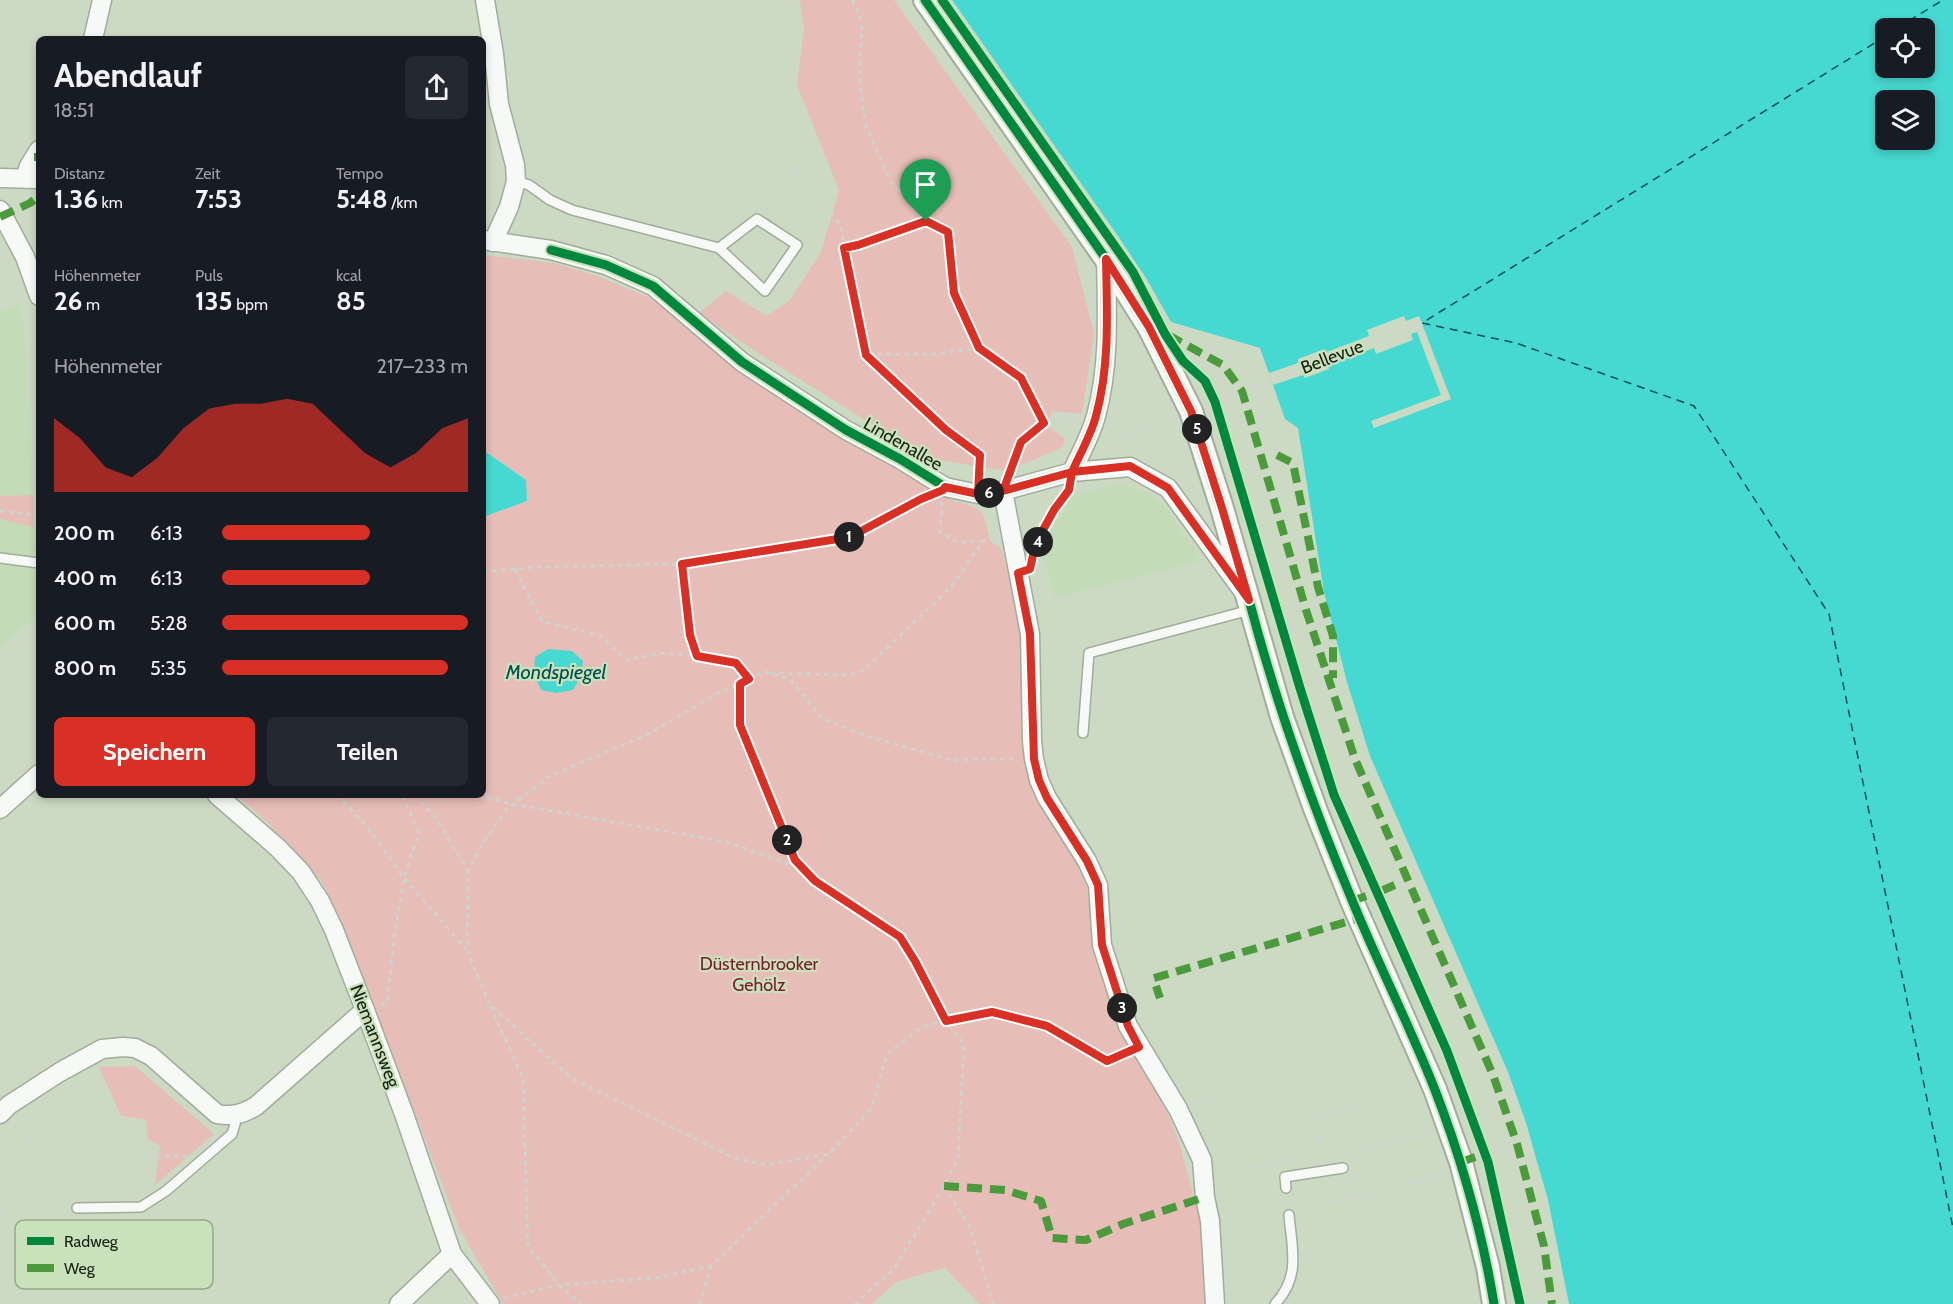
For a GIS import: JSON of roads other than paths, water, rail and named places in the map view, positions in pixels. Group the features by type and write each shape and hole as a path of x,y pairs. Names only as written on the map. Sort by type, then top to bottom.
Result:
{"street":[{"path":"94,36 102,0"},
{"path":"485,0 499,104 515,165 516,181 508,207 488,241"},
{"path":"925,0 1106,259 1149,327 1191,411 1220,500 1282,717 1352,901 1435,1089 1463,1170 1488,1267 1494,1304"},
{"path":"0,178 32,179 29,166 36,155"},
{"path":"0,210 25,257 36,287"},
{"name":"Lindenallee","path":"488,241 551,250 606,265 653,286 742,362 837,425 900,459 944,489 978,494 1003,491 1072,472 1130,466 1168,488 1250,605"},
{"path":"1072,472 1104,376 1107,335 1106,259"},
{"path":"1003,491 1030,634 1034,759 1039,780 1047,798 1087,861 1098,885 1102,945 1128,1026 1178,1109 1202,1161 1210,1221 1215,1304"},
{"path":"0,809 36,777"},
{"name":"Niemannsweg","path":"221,798 302,872 320,901 334,930 404,1114 452,1254 489,1303"},
{"path":"1,1113 33,1088 102,1049 123,1047 135,1048 151,1056 217,1114 227,1116 238,1114 256,1106 365,1010"},
{"path":"399,1304 452,1254"}],"lane":[{"path":"516,181 529,185 550,201 572,210 719,248 765,291 797,245 757,219 719,248"},
{"path":"0,558 36,562"},
{"path":"1083,733 1089,653 1250,605"},
{"path":"77,1208 141,1207 166,1191 232,1134 238,1114"},
{"path":"1286,1188 1285,1177 1343,1168"},
{"path":"1275,1304 1286,1290 1292,1275 1289,1215"}],"water":[{"path":"952,0 1953,0 1953,1304 1569,1304 1548,1200 1526,1123 1508,1072 1370,756 1347,682 1324,592 1298,428 1285,419 1260,348 1171,322 1146,278"},
{"path":"486,452 526,480 527,501 486,516"},
{"name":"Mondspiegel","path":"548,649 572,651 583,661 581,675 573,690 556,693 541,690 534,674 535,657"}],"park label":[{"name":"Düsternbrooker Gehölz","path":"759,974"}]}
